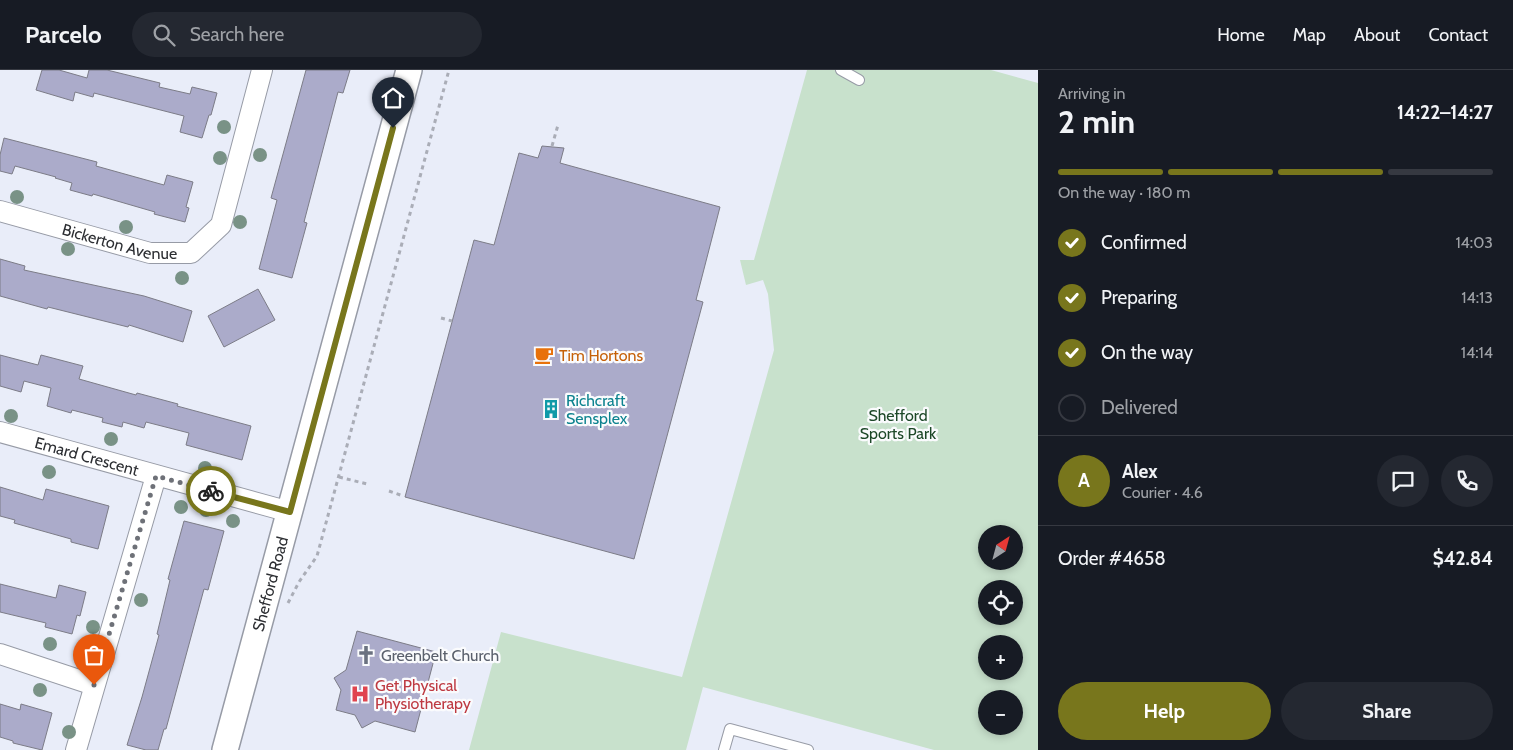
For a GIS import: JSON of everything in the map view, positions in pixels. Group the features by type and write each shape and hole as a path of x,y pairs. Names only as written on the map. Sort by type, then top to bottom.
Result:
{"street":[{"name":"Bickerton Avenue","path":"0,211 150,253 190,253 221,225 262,70"},
{"name":"Shefford Road","path":"225,750 409,70"},
{"name":"Emard Crescent","path":"0,432 290,512"},
{"path":"76,750 156,476"},
{"path":"0,654 94,685"}],"lane":[{"path":"841,70 859,80"},
{"path":"724,750 730,729 808,750"}],"path":[{"path":"287,606 299,582 317,556 449,70"},
{"path":"552,146 558,124"},
{"path":"441,318 452,321"},
{"path":"339,477 367,484"},
{"path":"389,491 403,496"}],"green space":[{"name":"Shefford Sports Park","path":"807,70 991,70 1038,83 1038,750 934,750 703,687 686,750 469,750 501,632 682,677 774,350 768,294 763,280 746,285 740,260 754,260"}],"building":[{"path":"42,70 59,70 87,78 89,70 107,70 160,83 159,87 190,94 192,87 217,93 202,138 180,132 184,116 94,93 93,97 75,92 73,101 36,90"},
{"path":"306,70 350,70 343,93 338,92 304,222 307,223 292,278 259,269 277,200 271,198"},
{"path":"4,138 97,162 96,166 164,185 167,175 193,182 186,207 189,208 185,222 93,194 92,196 70,190 72,183 56,177 15,166 12,174 0,171 0,155"},
{"name":"Richcraft Sensplex","path":"542,146 564,148 560,163 720,207 696,300 703,302 634,559 405,497 474,240 494,245 519,153 538,158"},
{"path":"0,259 25,266 24,270 144,296 192,311 183,342 129,325 128,327 48,307 47,309 0,296"},
{"path":"258,289 275,320 224,347 208,316"},
{"path":"0,355 38,365 41,355 83,366 79,379 136,395 137,393 178,404 177,406 251,426 242,460 186,445 189,433 146,422 144,428 123,422 122,427 102,422 103,418 72,410 71,413 47,406 51,388 24,381 21,392 0,386"},
{"path":"0,487 43,500 46,489 109,506 98,549 71,542 71,539 14,523 15,520 0,516"},
{"path":"184,521 224,531 208,590 204,589 166,729 164,729 158,750 146,750 127,745 159,635 157,634 170,580 168,579"},
{"path":"0,584 56,598 59,585 86,592 80,616 77,615 72,634 45,627 46,623 0,612"},
{"path":"357,631 436,652 415,732 375,721 362,728 355,715 336,710 341,690 334,678 346,670"},
{"path":"0,704 20,710 21,704 52,713 42,750 13,743 13,741 0,737"}],"way so far":[{"path":"94,685 156,476 211,491"}],"place":[{"name":"Tim Hortons","path":"544,355"},
{"name":"Richcraft Sensplex","path":"551,409"},
{"name":"Greenbelt Church","path":"366,655"},
{"name":"Get Physical Physiotherapy","path":"360,694"}],"route":[{"path":"211,491 290,512 393,128"}]}
